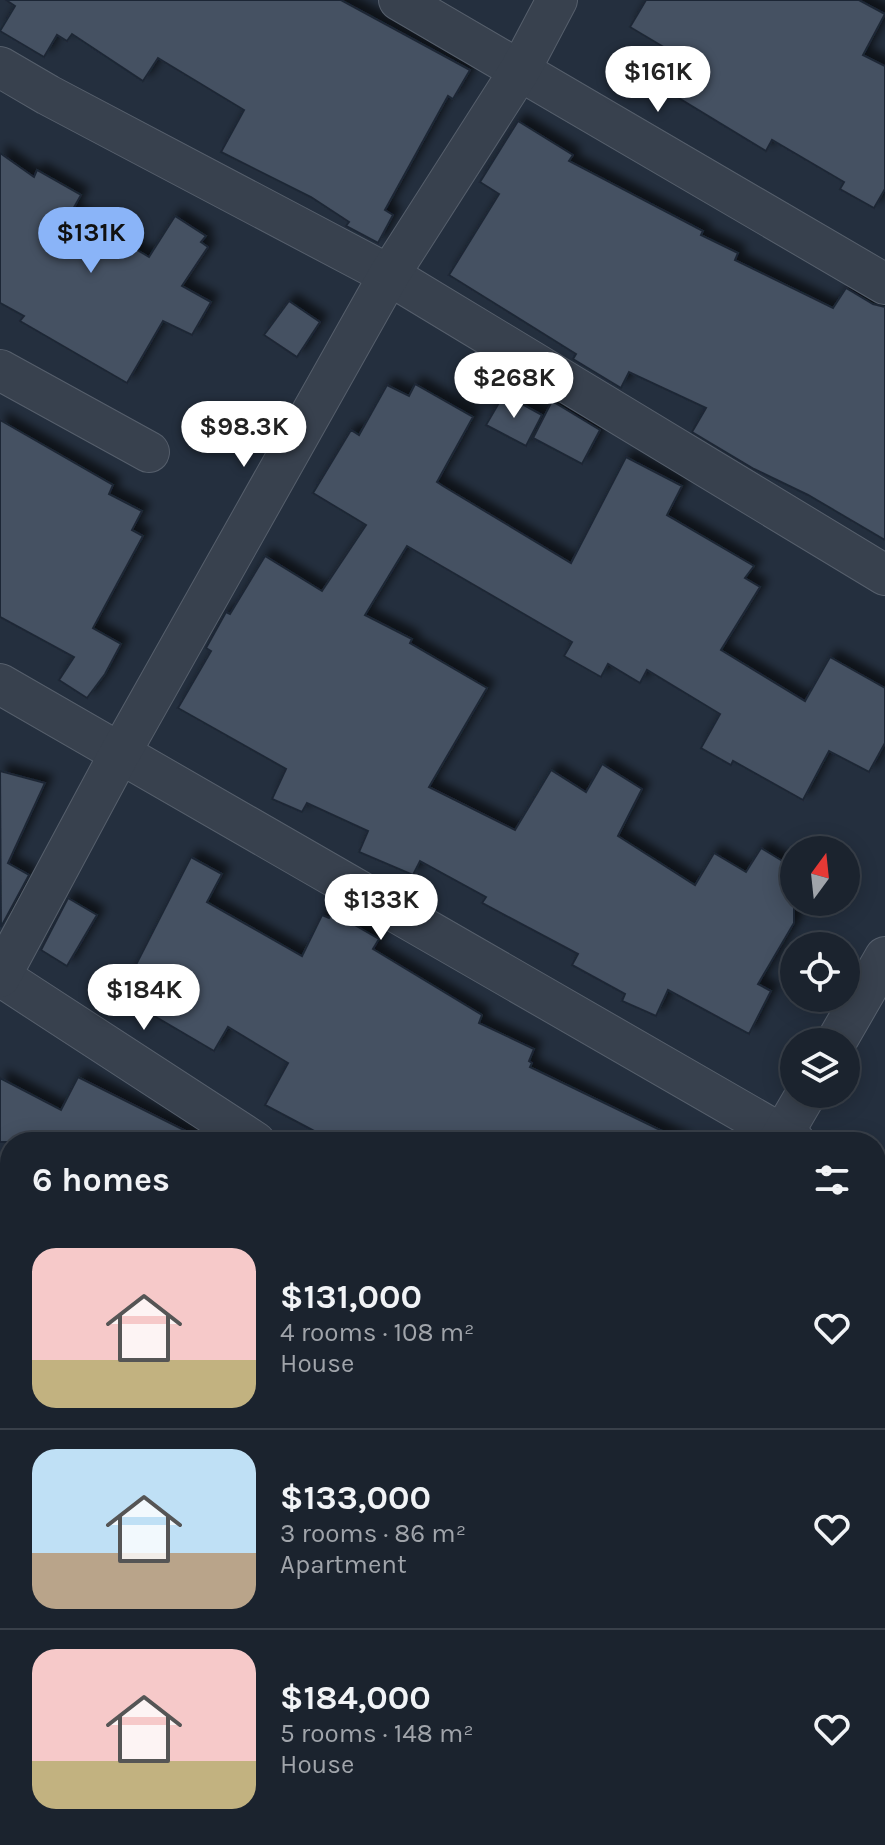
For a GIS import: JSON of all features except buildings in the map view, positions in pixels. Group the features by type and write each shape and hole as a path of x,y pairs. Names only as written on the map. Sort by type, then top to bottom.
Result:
{"street":[{"path":"399,0 885,284"},
{"path":"240,1132 0,976 119,755 389,275 520,70 557,0"},
{"path":"0,67 389,275 885,575"},
{"path":"0,370 149,452"},
{"path":"0,684 771,1132"},
{"path":"844,1028 885,957"},
{"path":"789,1132 800,1108"}]}
